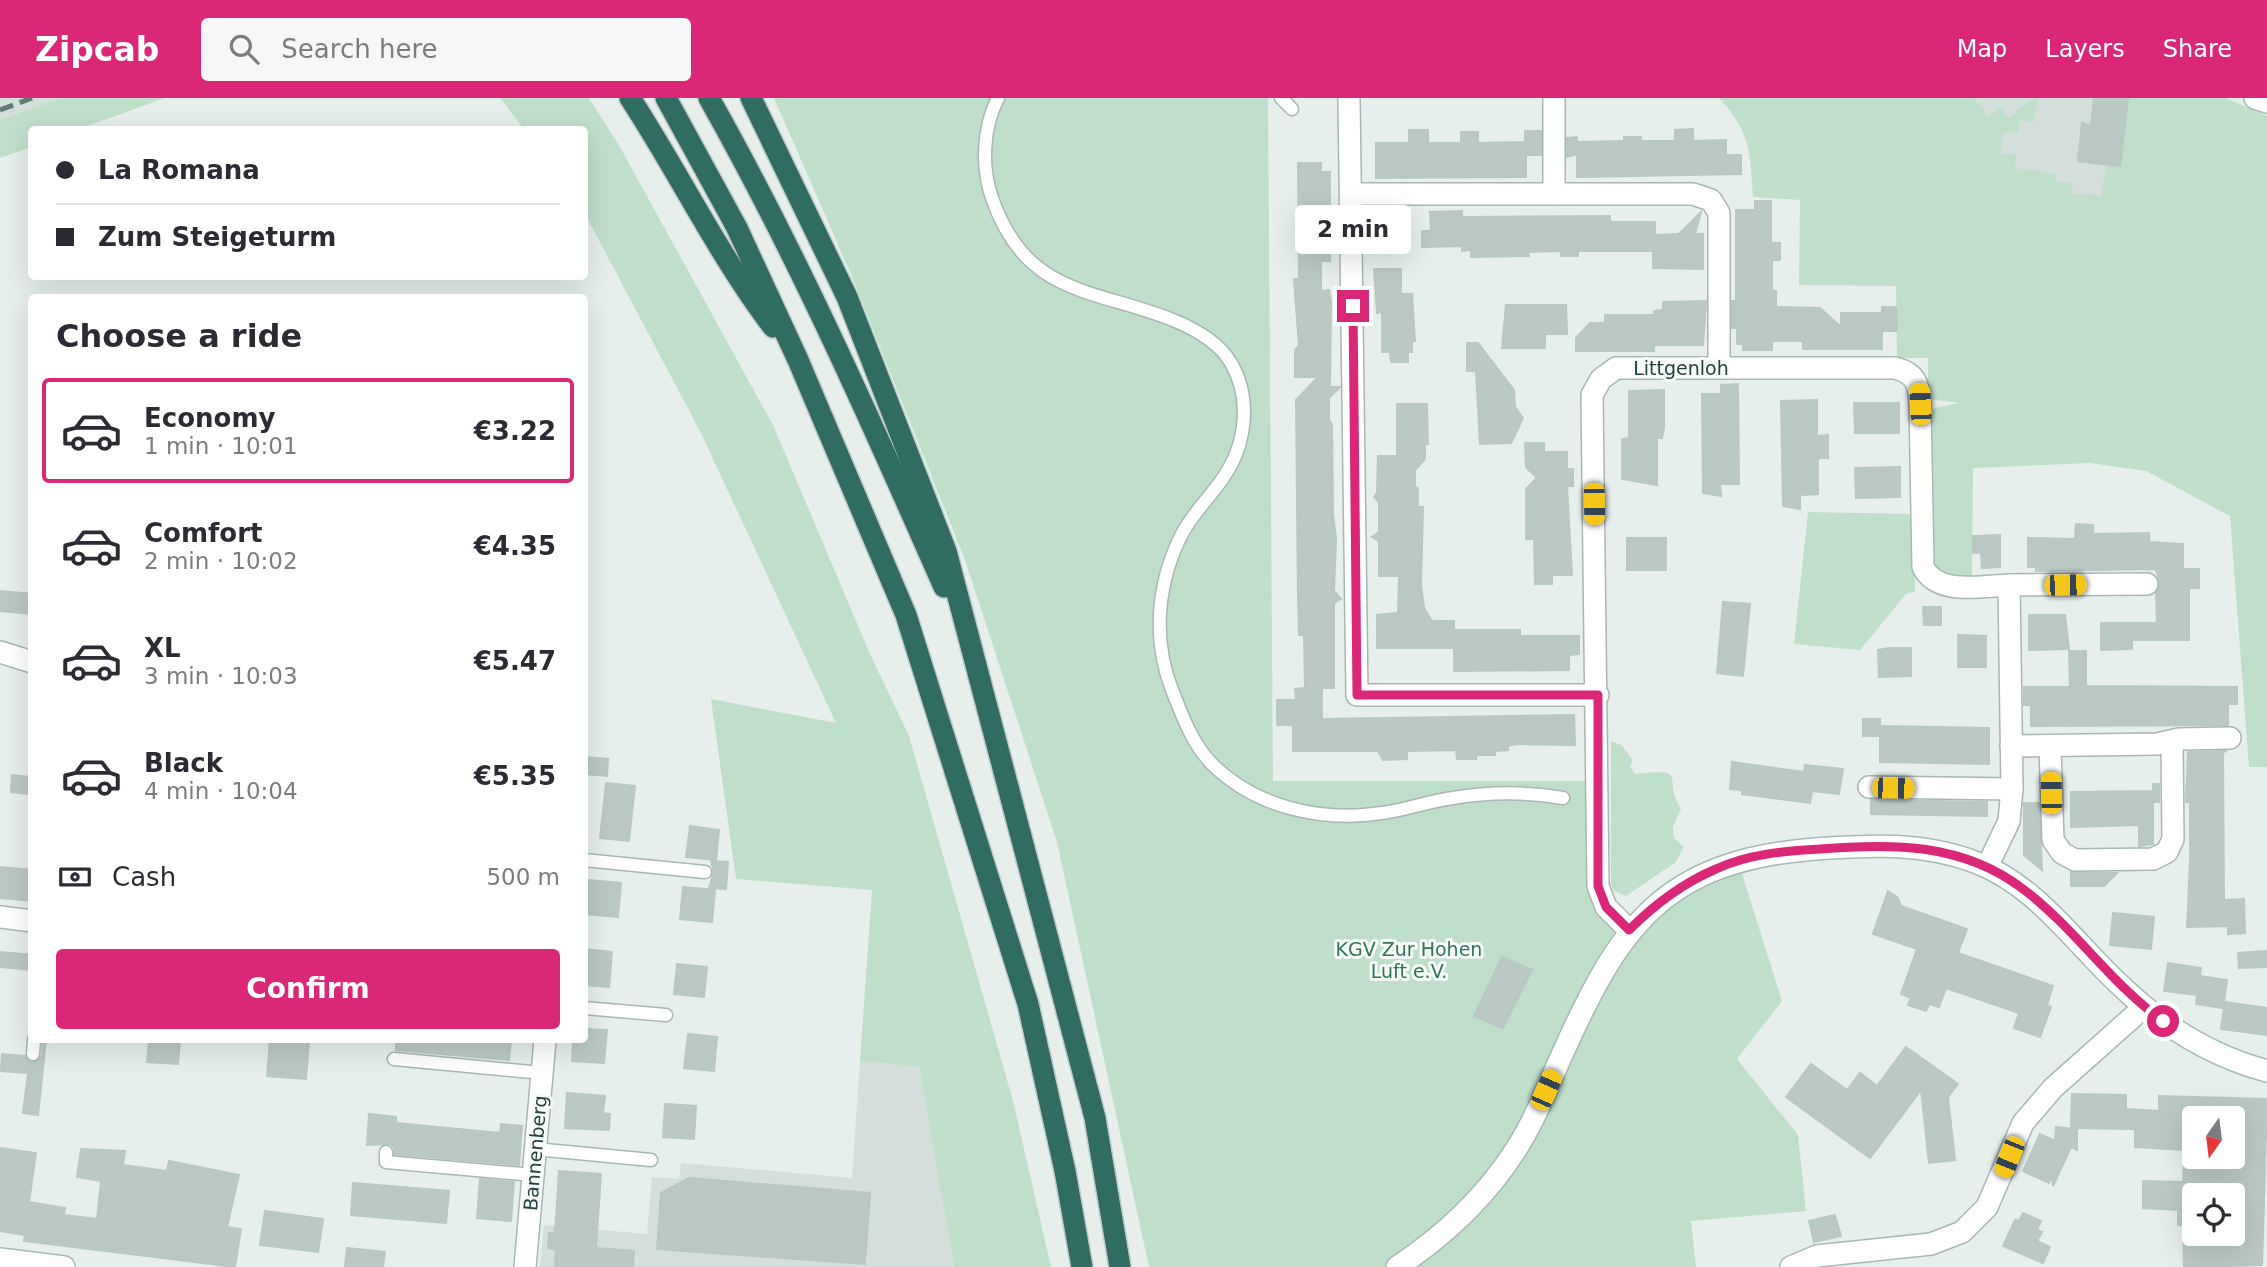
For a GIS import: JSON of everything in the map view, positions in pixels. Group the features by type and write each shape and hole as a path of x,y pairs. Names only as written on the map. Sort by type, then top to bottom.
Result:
{"highway":[{"path":"630,98 695,201 742,286 798,360"},
{"path":"666,98 737,228 798,360 906,615 991,879 1028,1004 1048,1087 1082,1267"},
{"path":"709,98 757,184 847,366 968,640"},
{"path":"751,98 847,297 946,551 1095,1118 1120,1267"}],"street":[{"path":"1349,98 1357,695 1598,695"},
{"path":"1553,98 1553,194"},
{"path":"2255,98 2267,102"},
{"path":"1352,194 1693,194 1711,200 1719,213 1718,367"},
{"name":"Littgenloh","path":"1629,930 1606,907 1598,886 1598,695 1592,394 1601,379 1616,368 1895,368 1906,371 1916,379 1919,390 1923,566 1927,575 1944,586 2147,584"},
{"path":"1987,867 2009,821 2012,789 2010,585"},
{"path":"0,653 28,661"},
{"path":"2011,746 2172,743 2179,739 2230,738"},
{"path":"2050,746 2053,840 2062,853 2075,860 2153,859 2167,852 2173,839 2172,743"},
{"path":"1870,787 2012,789"},
{"path":"1396,1267 1427,1247 1465,1214 1510,1158 1538,1108 1587,999 1629,930 1648,911 1690,881 1738,860 1769,854 1893,845 1941,852 1987,867 2023,889 2050,912 2144,1007 2202,1046 2235,1062 2267,1072"},
{"path":"0,916 28,920"},
{"path":"1791,1267 1817,1256 1931,1244 1962,1231 1987,1207 2023,1123 2053,1088 2144,1007"},
{"name":"Bannenberg","path":"526,1267 545,1043"},
{"path":"0,1259 64,1267"}],"lane":[{"path":"998,98 986,132 985,173 997,212 1019,251 1047,275 1087,295 1191,327 1214,343 1231,363 1241,390 1244,414 1241,440 1223,478 1196,510 1171,558 1159,619 1161,650 1167,677 1191,737 1205,755 1240,786 1270,803 1324,815 1383,813 1454,797 1496,794 1563,797"},
{"path":"1281,98 1292,109"},
{"path":"588,860 705,872"},
{"path":"588,1008 666,1016"},
{"path":"33,1054 34,1043"},
{"path":"394,1059 542,1073"},
{"path":"535,1149 651,1160"},
{"path":"386,1152 386,1162 533,1175"}],"shaded area":[{"path":"0,98 60,98 0,120"},
{"path":"1973,98 2134,98 2120,201 2055,192 1996,160"},
{"path":"860,1061 919,1067 954,1267 540,1267 544,1225 647,1234 652,1177 679,1179 681,1163 852,1178"}],"green space":[{"path":"60,98 165,98 87,126 28,126 28,148 0,158 0,120"},
{"path":"500,98 589,98 620,147 773,425 870,654 909,736 1013,1101 1051,1267 954,1267 919,1067 860,1061 872,890 736,879 711,699 836,723 701,433 588,220 588,126 522,126"},
{"name":"KGV Zur Hohen Luft e.V.","path":"774,98 1268,98 1273,781 1599,781 1598,886 1627,930 1738,861 1782,1001 1737,1059 1798,1135 1806,1211 1691,1221 1696,1267 1149,1267 1057,842 965,560 853,279"},
{"path":"1719,98 1974,98 1988,116 2000,107 2009,118 2033,98 2038,98 2034,122 2020,120 2018,133 2003,132 2001,153 2016,155 2015,168 2056,174 2056,181 2073,183 2072,193 2101,196 2106,164 2120,166 2128,98 2226,98 2267,116 2267,767 2249,767 2230,516 2146,471 2090,463 1973,468 1972,577 1950,575 1936,568 1932,563 1929,409 1959,403 1928,399 1928,358 1897,358 1896,286 1799,285 1800,200 1753,197 1747,144 1730,110"},
{"path":"1808,512 1914,514 1915,592 1907,593 1860,650 1794,644"},
{"path":"1611,741 1621,745 1633,760 1630,766 1635,774 1669,774 1681,809 1673,827 1674,838 1684,847 1676,862 1626,896 1614,891 1611,884"}],"building":[{"path":"2094,98 2128,98 2120,166 2078,161 2082,123 2091,126"},
{"path":"1693,129 1693,141 1726,140 1726,155 1741,155 1741,174 1577,177 1577,154 1567,157 1567,138 1577,137 1577,142 1624,141 1624,137 1641,137 1641,141 1675,141 1675,130"},
{"path":"1409,130 1428,130 1428,143 1461,143 1461,132 1478,132 1478,143 1525,142 1525,131 1541,131 1541,155 1526,155 1526,177 1376,178 1376,143 1409,143"},
{"path":"1298,163 1321,163 1321,172 1330,172 1330,261 1321,261 1321,291 1329,290 1331,302 1330,387 1340,387 1329,398 1329,420 1332,424 1333,515 1336,538 1334,591 1341,599 1334,603 1334,688 1322,688 1322,719 1574,715 1575,745 1516,744 1508,746 1508,750 1495,751 1495,755 1476,755 1476,759 1457,759 1456,750 1407,751 1407,759 1383,760 1378,751 1293,751 1293,725 1277,725 1277,700 1296,700 1295,689 1305,688 1304,635 1299,635 1296,400 1318,377 1295,377 1295,350 1299,346 1294,279 1299,279"},
{"path":"1755,201 1771,201 1771,243 1780,243 1780,260 1772,260 1772,291 1776,291 1776,307 1820,308 1841,327 1841,313 1882,313 1882,307 1896,307 1897,331 1882,331 1882,349 1803,349 1803,341 1772,341 1772,350 1743,350 1743,344 1737,344 1737,328 1732,328 1732,301 1736,301 1736,210 1755,210"},
{"path":"1462,211 1462,217 1610,216 1610,222 1655,222 1655,235 1679,234 1701,212 1695,234 1703,234 1703,269 1653,268 1653,251 1578,251 1578,256 1561,256 1561,251 1529,252 1529,256 1471,257 1471,250 1462,251 1462,246 1422,247 1422,231 1431,231 1430,212"},
{"path":"1374,269 1401,269 1401,294 1412,294 1415,341 1412,341 1412,352 1408,352 1408,362 1391,362 1390,352 1382,352 1382,312 1377,313"},
{"path":"1706,301 1703,345 1654,345 1654,351 1576,351 1576,338 1590,323 1605,323 1605,315 1654,315 1654,311 1663,310 1663,302"},
{"path":"1506,305 1566,305 1567,334 1545,334 1545,348 1502,348"},
{"path":"1467,343 1478,343 1514,390 1515,407 1523,418 1511,443 1480,444 1476,371 1467,371"},
{"path":"1738,384 1739,484 1720,484 1721,496 1703,493 1702,394 1721,394 1721,385"},
{"path":"1664,390 1664,428 1662,438 1657,438 1657,485 1622,479 1622,439 1629,438 1629,391"},
{"path":"1817,400 1817,436 1828,435 1828,458 1818,458 1818,494 1800,495 1800,509 1783,506 1781,401"},
{"path":"1854,403 1899,403 1899,433 1855,433"},
{"path":"1397,404 1427,404 1428,444 1425,444 1425,459 1415,470 1415,486 1418,489 1418,507 1423,507 1421,585 1424,608 1432,621 1454,621 1454,630 1520,630 1520,636 1579,636 1579,654 1569,655 1569,670 1454,671 1454,648 1377,648 1377,615 1398,613 1399,576 1379,576 1379,541 1372,537 1379,532 1379,502 1374,497 1377,493 1378,456 1397,456"},
{"path":"1525,443 1544,443 1544,452 1567,452 1567,469 1573,469 1573,486 1567,486 1572,575 1552,575 1552,584 1535,584 1534,539 1526,539 1526,489 1537,478 1526,467"},
{"path":"1900,467 1900,497 1856,498 1855,468"},
{"path":"2076,524 2093,525 2093,534 2149,533 2149,542 2183,544 2183,569 2199,569 2199,588 2189,588 2189,640 2132,640 2132,649 2101,650 2101,623 2157,623 2156,593 2160,583 2156,569 2036,571 2036,567 2028,567 2028,538 2075,539"},
{"path":"2000,535 2000,567 1982,568 1981,553 1973,553 1973,536"},
{"path":"1627,538 1666,538 1666,570 1627,570"},
{"path":"0,591 28,594 28,614 0,611"},
{"path":"1723,602 1750,604 1743,676 1717,673"},
{"path":"1923,607 1941,607 1941,625 1924,625"},
{"path":"2029,615 2065,615 2069,649 2029,650"},
{"path":"1958,635 1986,636 1986,667 1958,667"},
{"path":"1911,648 1911,676 1879,677 1878,650"},
{"path":"2069,651 2086,651 2086,686 2237,687 2237,704 2228,704 2228,725 2031,726 2031,705 2024,705 2024,687 2070,687"},
{"path":"1863,719 1880,719 1880,726 1989,728 1989,764 1880,762 1880,736 1863,736"},
{"path":"2227,751 2223,752 2224,900 2244,899 2245,933 2228,934 2228,926 2187,927 2190,802 2186,802 2188,752"},
{"path":"588,757 608,759 607,776 588,774"},
{"path":"1732,762 1804,772 1805,765 1843,769 1839,794 1812,791 1810,803 1742,794 1742,790 1730,789"},
{"path":"12,775 28,777 27,794 11,792"},
{"path":"606,783 635,786 629,841 600,838"},
{"path":"2153,784 2159,784 2159,802 2153,802 2153,844 2139,846 2139,825 2071,827 2071,792 2153,791"},
{"path":"1871,800 1987,802 1987,816 1871,814"},
{"path":"2024,803 2039,803 2042,870 2024,855"},
{"path":"690,826 719,830 716,860 686,857"},
{"path":"711,861 728,862 726,889 709,888 714,872"},
{"path":"0,867 28,870 28,901 0,898"},
{"path":"2071,872 2117,873 2104,886 2071,886"},
{"path":"588,880 621,883 618,917 588,914"},
{"path":"683,887 715,890 712,922 680,919"},
{"path":"1888,891 1898,898 1901,906 1967,929 1958,953 2053,986 2047,1005 2051,1007 2040,1037 2014,1028 2019,1013 1946,988 1939,1007 1929,1004 1926,1011 1908,1005 1911,998 1901,994 1917,949 1873,934"},
{"path":"2113,913 2154,917 2151,949 2110,945"},
{"path":"588,949 612,952 609,987 588,985"},
{"path":"2267,951 2267,967 2239,968 2238,953"},
{"path":"0,952 28,955 28,970 0,967"},
{"path":"1502,957 1532,970 1503,1028 1474,1016"},
{"path":"2168,963 2201,968 2200,976 2227,980 2223,1008 2196,1004 2197,995 2164,991"},
{"path":"677,964 707,967 704,997 674,994"},
{"path":"2225,1002 2267,1008 2267,1035 2221,1029"},
{"path":"588,1029 607,1030 604,1063 572,1061 573,1043 588,1043"},
{"path":"688,1034 717,1037 714,1071 684,1068"},
{"path":"43,1043 46,1043 38,1115 23,1113 28,1073 1,1071 2,1054 25,1056 29,1062 36,1062 42,1055"},
{"path":"149,1043 180,1043 178,1064 147,1062"},
{"path":"270,1043 309,1043 306,1079 267,1076"},
{"path":"396,1043 511,1043 509,1060 396,1050"},
{"path":"1906,1047 1958,1084 1948,1097 1955,1160 1929,1163 1921,1090 1870,1158 1786,1097 1811,1064 1847,1090 1860,1073 1877,1086"},
{"path":"567,1093 605,1096 603,1113 610,1114 609,1130 565,1128"},
{"path":"2072,1094 2126,1095 2126,1109 2159,1111 2159,1096 2267,1099 2262,1265 2184,1267 2183,1246 2245,1246 2245,1183 2182,1183 2182,1225 2178,1225 2178,1210 2143,1208 2143,1181 2183,1182 2184,1169 2245,1169 2245,1106 2182,1106 2182,1150 2135,1147 2135,1129 2071,1128"},
{"path":"665,1104 696,1106 694,1139 663,1137"},
{"path":"369,1114 396,1117 396,1123 500,1133 501,1124 522,1126 519,1165 395,1154 394,1147 390,1144 367,1145"},
{"path":"2056,1127 2077,1129 2077,1150 2071,1147 2053,1186 2053,1176 2049,1183 2023,1171 2040,1134 2055,1141"},
{"path":"0,1148 36,1153 29,1202 65,1208 64,1215 97,1219 101,1181 77,1177 81,1149 125,1151 123,1165 167,1171 169,1161 239,1175 227,1227 241,1229 235,1267 24,1241 25,1235 0,1231"},
{"path":"559,1171 601,1174 596,1248 634,1251 633,1267 555,1267 556,1249 548,1248 549,1233 555,1233"},
{"path":"689,1178 870,1193 865,1264 657,1249 661,1193"},
{"path":"480,1179 514,1182 511,1221 477,1218"},
{"path":"353,1183 449,1191 446,1223 351,1215"},
{"path":"265,1211 323,1219 318,1252 260,1245"},
{"path":"2023,1213 2041,1221 2037,1230 2042,1232 2037,1241 2050,1247 2043,1263 2003,1246 2015,1220 2019,1221"},
{"path":"1835,1215 1841,1236 1814,1242 1809,1221"},
{"path":"347,1248 385,1252 383,1267 345,1267"}],"railway":[{"path":"0,110 32,98"}],"route":[{"path":"1353,306 1357,695 1598,695 1598,886 1606,907 1629,930 1648,911 1690,881 1738,860 1792,851 1849,846 1919,847 1987,867 2023,889 2073,934 2120,985 2163,1021"}]}
